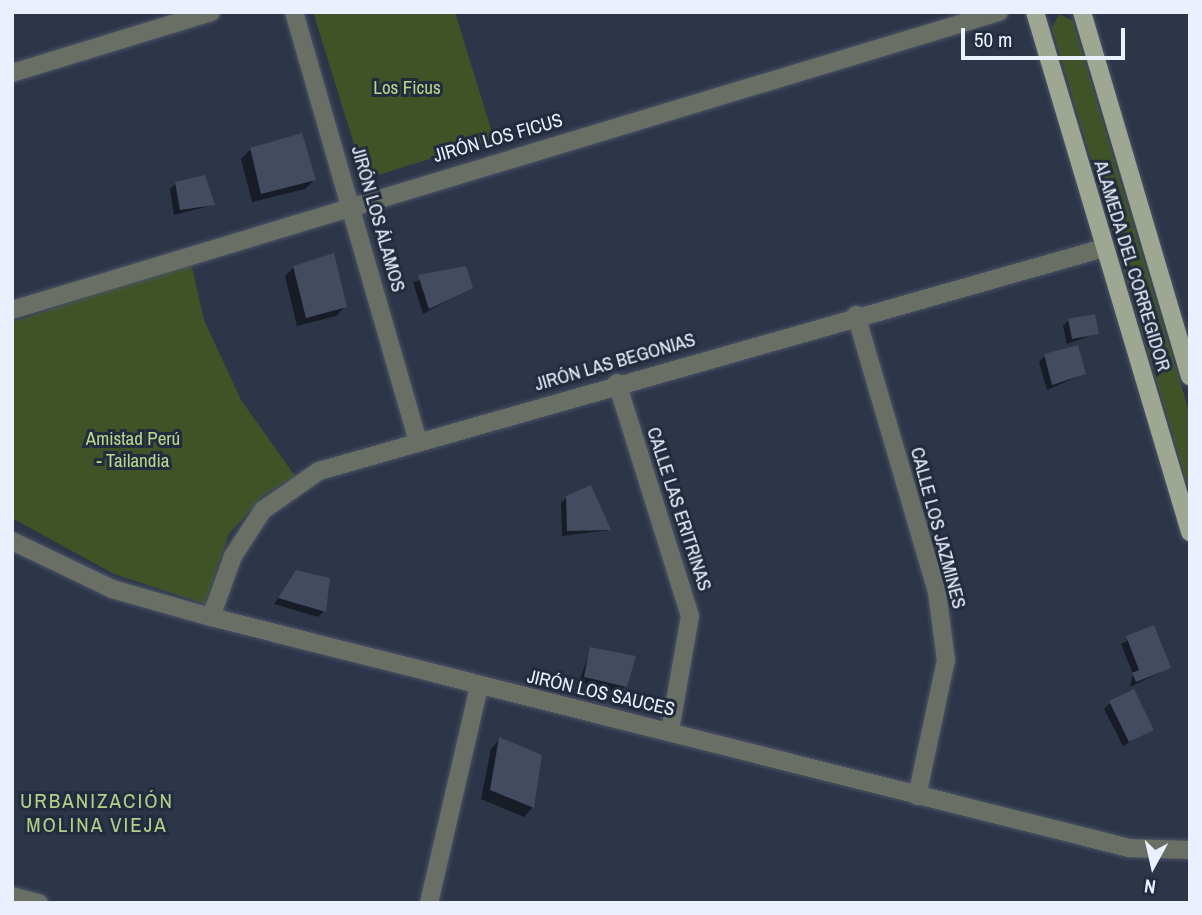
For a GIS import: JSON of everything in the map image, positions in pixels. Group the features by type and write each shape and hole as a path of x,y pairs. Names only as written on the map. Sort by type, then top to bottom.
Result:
{"main road":[{"name":"ALAMEDA DEL CORREGIDOR","path":"1035,12 1190,532"},
{"name":"ALAMEDA DEL CORREGIDOR","path":"1082,12 1190,376"}],"street":[{"path":"12,73 211,12"},
{"name":"JIRÓN LOS ÁLAMOS","path":"294,12 353,203 417,439"},
{"name":"JIRÓN LOS FICUS","path":"12,310 353,203 999,12"},
{"name":"JIRÓN LAS BEGONIAS","path":"211,617 233,556 263,510 319,471 417,439 1104,248"},
{"name":"CALLE LOS JAZMINES","path":"856,315 937,593 946,660 917,796"},
{"name":"CALLE LAS ERITRINAS","path":"617,383 691,616 670,731"},
{"name":"JIRÓN LOS SAUCES","path":"12,541 112,589 211,617 1129,848 1190,850"},
{"path":"429,903 479,686"},
{"path":"12,895 39,903"}],"green space":[{"name":"Los Ficus","path":"313,12 455,12 494,139 365,179"},
{"path":"1059,14 1073,21 1190,415 1190,494 1052,28"},
{"name":"Amistad Perú - Tailandia","path":"191,263 204,320 241,400 295,476 264,495 229,534 205,604 114,574 12,518 12,322"}],"building":[{"path":"302,133 316,180 261,194 250,148"},
{"path":"205,175 215,205 180,210 175,182"},
{"path":"334,253 347,307 306,318 293,266"},
{"path":"466,266 473,288 429,309 418,275"},
{"path":"1095,314 1099,334 1072,339 1068,319"},
{"path":"1078,345 1086,374 1052,385 1044,354"},
{"path":"591,485 611,530 567,531 566,496"},
{"path":"296,570 330,578 326,612 278,598"},
{"path":"1154,625 1171,668 1136,682 1132,673 1139,670 1126,636"},
{"path":"590,647 636,656 627,687 584,677"},
{"path":"1134,689 1154,730 1129,742 1109,701"},
{"path":"499,737 542,755 534,808 490,790"}],"district":[{"name":"URBANIZACIÓN MOLINA VIEJA","path":"97,813"}]}
